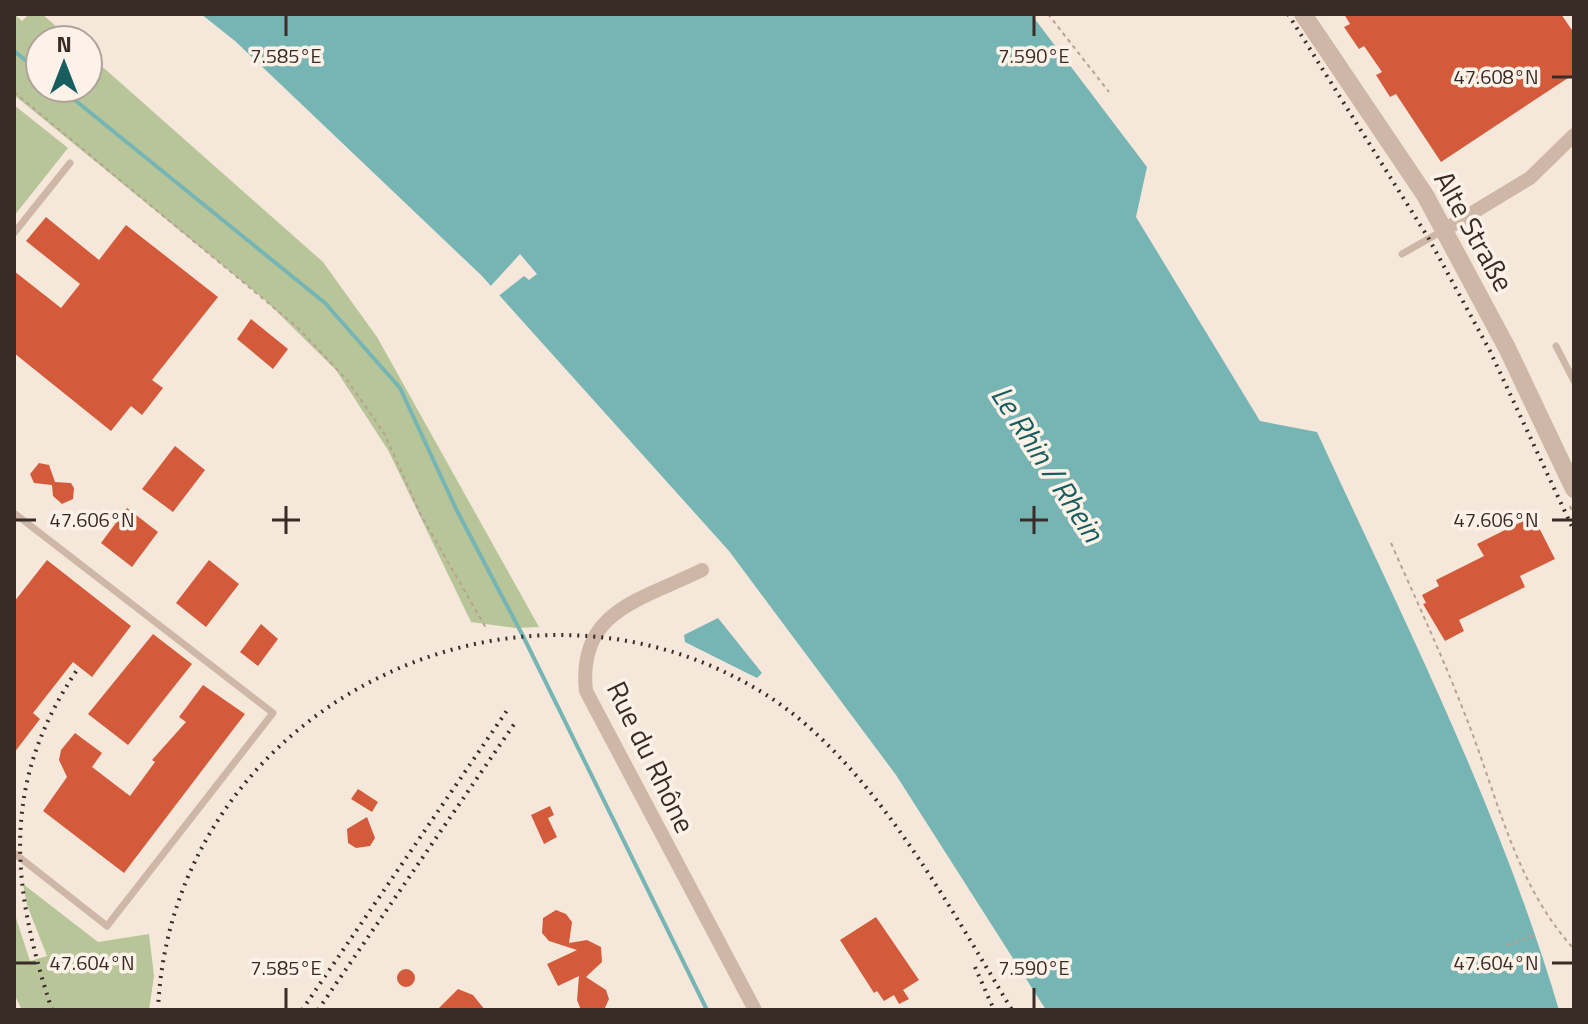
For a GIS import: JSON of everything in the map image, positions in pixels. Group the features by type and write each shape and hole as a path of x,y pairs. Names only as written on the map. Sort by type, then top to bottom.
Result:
{"street":[{"name":"Alte Straße","path":"1303,14 1425,195 1521,376 1574,489"},
{"path":"1444,230 1530,178 1574,135"},
{"name":"Rue du Rhône","path":"702,570 617,611 599,626 586,655 585,682 593,710 755,1010"}],"lane":[{"path":"14,233 70,163"},
{"path":"1402,254 1444,230"},
{"path":"1556,346 1574,381"},
{"path":"14,513 273,713 107,926 14,853"}],"path":[{"path":"1048,14 1109,92"},
{"path":"14,92 296,326 347,380 384,433 421,515 486,628"},
{"path":"1391,543 1464,712 1530,890 1554,927 1574,949"},
{"path":"1507,945 1537,934"}],"green space":[{"path":"14,14 22,21 29,14 42,14 54,24 24,24 24,103 14,95"},
{"path":"104,68 323,262 377,337 539,627 515,628 471,622 388,450 336,370 266,301 25,104 104,104"},
{"path":"14,105 68,148 14,216"},
{"path":"23,884 98,942 149,934 154,976 149,1010 22,1010 14,994 14,912 30,961 47,956 27,905"}],"water":[{"name":"Le Rhin / Rhein","path":"201,14 1031,14 1147,167 1136,217 1260,421 1317,432 1479,789 1509,862 1559,1010 1046,1010 896,775 729,551 482,276 235,41"},
{"path":"718,618 762,673 757,678 685,642 684,635"}],"pier":[{"path":"520,254 537,274 529,280 524,276 496,298 488,289"}],"building":[{"path":"1344,14 1561,14 1574,33 1574,74 1441,162 1396,94 1390,97 1376,75 1382,72 1364,46 1359,49 1344,27 1350,24"},
{"path":"46,217 99,260 126,225 218,297 152,380 163,388 142,415 131,406 111,431 14,353 14,271 61,308 80,284 26,241"},
{"path":"251,319 288,349 273,369 237,339"},
{"path":"175,446 205,470 173,512 142,489"},
{"path":"39,463 49,465 55,482 71,483 73,499 62,504 53,496 52,485 34,483 30,474"},
{"path":"127,508 158,532 132,567 101,543"},
{"path":"1533,516 1555,559 1520,576 1525,587 1459,620 1464,631 1445,641 1423,604 1426,603 1422,595 1439,586 1436,580 1484,556 1477,544"},
{"path":"47,560 131,626 92,677 73,662 33,713 40,719 14,753 14,602"},
{"path":"209,560 239,584 206,627 176,603"},
{"path":"261,624 278,639 258,666 240,652"},
{"path":"153,634 192,664 128,745 88,714"},
{"path":"203,685 245,714 124,873 43,811 67,777 59,760 61,750 75,733 102,753 92,767 130,796 155,762 152,760 186,722 179,717"},
{"path":"358,789 378,802 372,812 351,799"},
{"path":"550,806 554,815 548,818 557,837 544,844 531,815"},
{"path":"367,817 375,838 370,846 356,848 348,843 347,829"},
{"path":"556,910 566,914 572,922 569,943 587,940 601,947 602,962 586,977 606,990 609,999 604,1010 581,1010 577,1000 579,976 558,986 547,964 577,950 549,941 542,933 543,918"},
{"path":"876,917 919,980 903,990 909,999 899,1004 894,995 884,1001 877,991 874,993 840,940"},
{"path":"406,969 415,978 406,987 397,978"},
{"path":"458,989 473,995 485,1010 437,1010"}],"waterway":[{"path":"14,51 24,59"},
{"path":"80,104 325,303 400,388 457,511 523,636 707,1010"}],"railway":[{"path":"1288,14 1429,239 1490,351 1574,531"},
{"path":"158,1010 178,904 223,812 290,737 373,680 467,646 568,635 670,651 768,696 805,724 841,758 905,839 1012,1010"},
{"path":"52,1010 28,920 20,836 24,795 35,754 52,712 77,670"},
{"path":"302,1010 508,709"},
{"path":"318,1010 517,720"},
{"path":"975,967 994,1010"}]}
